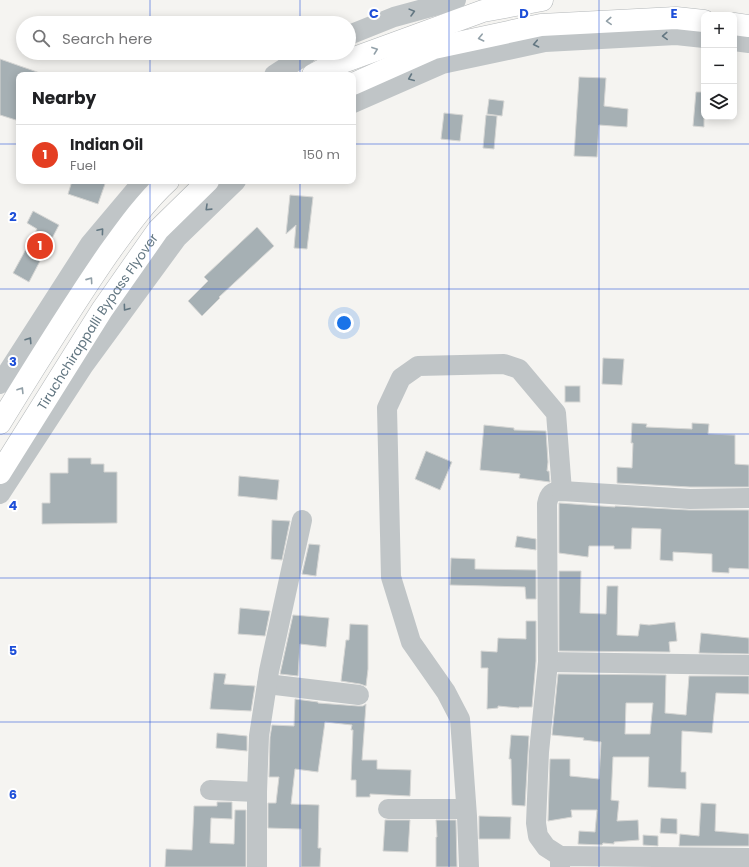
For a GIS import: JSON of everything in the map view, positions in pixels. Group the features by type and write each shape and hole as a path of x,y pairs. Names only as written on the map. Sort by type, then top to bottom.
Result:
{"highway":[{"path":"356,57 483,11 542,0"},
{"path":"356,83 434,48 541,25 676,18 701,21"},
{"path":"737,24 749,26"},
{"path":"318,72 349,60"},
{"name":"Tiruchchirappalli Bypass Flyover","path":"0,423 80,294 128,226 164,184"},
{"name":"Tiruchchirappalli Bypass Flyover","path":"0,473 102,310 158,230 205,184"}],"street":[{"path":"356,32 394,17 456,0"},
{"path":"356,102 442,64 545,42 676,35 701,38"},
{"path":"737,41 749,43"},
{"path":"279,72 297,60"},
{"path":"0,384 90,244 140,184"},
{"path":"0,494 84,365 177,238 233,184"},
{"path":"469,867 460,718 446,692 411,642 391,577 387,408 401,378 418,366 504,364 519,369 556,413 562,491"},
{"path":"749,498 690,499 562,491 552,493 549,496 547,504 548,662 539,752 536,823 538,836 546,847 554,853 560,861 749,858"},
{"path":"257,867 259,736 266,684 302,520"},
{"path":"548,662 749,666"},
{"path":"266,684 359,695"},
{"path":"210,790 257,792"},
{"path":"388,809 466,809"}],"building":[{"path":"0,59 37,72 16,72 16,120 0,115"},
{"path":"579,77 606,78 604,106 628,109 627,127 599,125 597,157 574,156"},
{"path":"696,92 701,92 701,120 704,120 704,127 693,126"},
{"path":"489,99 504,101 502,116 487,114"},
{"path":"444,113 463,115 460,141 441,139"},
{"path":"486,115 497,116 494,149 483,148"},
{"path":"71,184 105,184 98,204 68,194"},
{"path":"290,195 313,197 307,249 294,248 296,225 286,234"},
{"path":"33,211 59,225 29,282 13,273 37,229 27,223"},
{"path":"257,227 274,246 219,297 220,298 202,316 188,301 208,281 204,277"},
{"path":"603,358 624,359 622,385 602,384"},
{"path":"565,386 580,386 580,402 565,402"},
{"path":"632,423 647,424 646,427 692,429 692,423 709,424 708,434 735,435 735,464 749,465 749,487 690,487 617,483 617,467 632,468"},
{"path":"484,425 514,428 514,430 546,431 548,462 547,471 549,471 550,482 519,478 520,474 480,470"},
{"path":"426,451 452,462 440,490 415,479"},
{"path":"68,458 91,458 91,464 104,464 104,472 117,472 117,523 42,524 42,503 50,503 50,473 68,473"},
{"path":"239,476 279,480 277,500 238,496"},
{"path":"559,503 689,510 749,510 749,569 729,568 729,573 712,572 712,554 673,552 673,561 660,560 661,529 632,528 631,549 614,549 614,546 589,546 588,557 559,553"},
{"path":"272,520 290,521 282,560 271,559"},
{"path":"517,536 536,539 536,550 515,547"},
{"path":"309,544 320,545 316,576 302,574"},
{"path":"451,558 475,559 475,569 536,570 536,599 526,599 525,587 450,585"},
{"path":"559,571 581,571 580,613 606,614 607,586 618,586 617,635 638,636 640,624 649,625 675,622 677,641 669,642 670,652 559,651"},
{"path":"240,608 270,611 265,636 238,634"},
{"path":"293,615 329,618 326,647 300,644 298,676 280,674"},
{"path":"526,621 536,621 536,661 532,707 519,708 498,706 498,708 487,709 488,668 481,668 481,651 497,652 498,638 526,639"},
{"path":"350,624 368,625 368,669 366,686 341,681 346,640 349,640"},
{"path":"701,633 749,638 749,654 699,653"},
{"path":"214,673 226,674 224,684 255,686 251,711 210,709"},
{"path":"558,674 666,675 665,713 686,715 689,676 749,676 749,694 716,693 712,733 682,731 681,772 686,772 686,789 648,787 649,757 613,757 611,800 619,801 617,821 638,820 639,840 614,842 614,844 603,843 602,845 578,844 579,831 595,832 597,810 571,810 572,817 548,821 550,759 570,759 570,776 599,779 601,742 583,740 584,738 552,735","holes":["626,703 653,703 650,734 625,734"]},
{"path":"295,699 318,703 358,706 363,706 366,704 362,760 377,760 377,769 411,770 410,796 370,794 370,797 356,797 356,780 351,780 352,725 325,722 318,772 295,769 291,804 319,805 318,848 321,848 320,867 301,867 301,829 268,828 268,803 276,803 279,777 269,777 270,737 272,725 294,726"},
{"path":"217,733 247,736 247,751 216,748"},
{"path":"511,735 529,736 525,806 512,805 511,759 509,759"},
{"path":"217,802 232,802 232,819 211,818 210,843 234,844 235,810 246,810 246,867 165,867 166,849 192,850 194,806 217,806"},
{"path":"701,803 716,804 715,831 749,834 749,846 679,846 680,834 699,836"},
{"path":"479,816 511,817 510,839 479,839"},
{"path":"661,818 677,819 677,834 660,833"},
{"path":"385,820 410,820 408,852 383,851"},
{"path":"436,820 456,820 457,867 436,867"},
{"path":"643,835 658,836 658,846 643,845"}],"place":[{"name":"Indian Oil","path":"40,246"}]}
